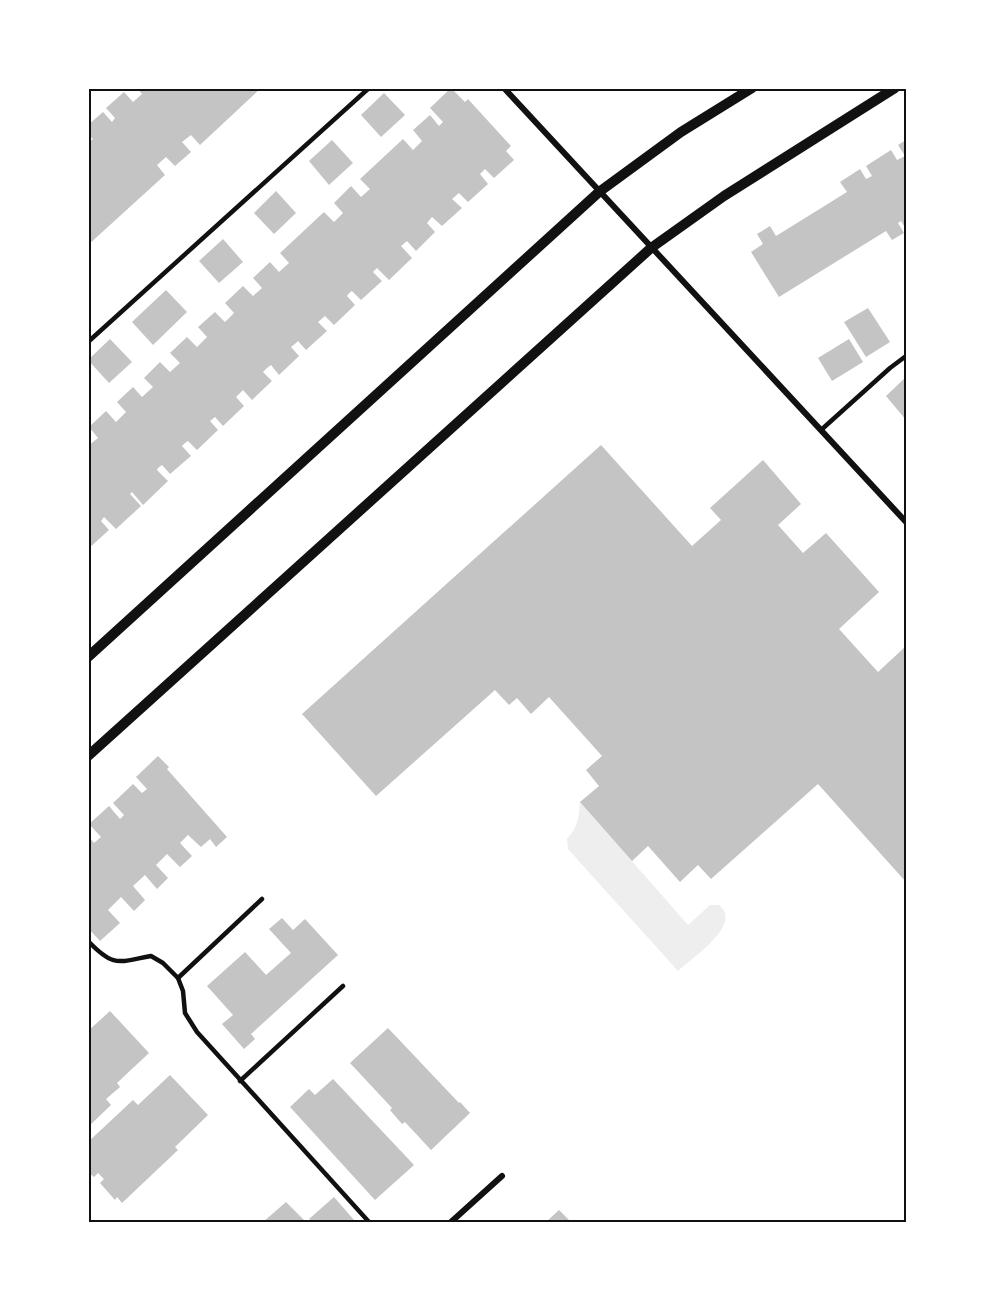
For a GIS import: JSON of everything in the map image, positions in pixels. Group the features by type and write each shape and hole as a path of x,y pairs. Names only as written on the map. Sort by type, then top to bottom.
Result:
{"street":[{"path":"504,88 906,522"},
{"path":"88,657 599,192 681,132 752,88"},
{"path":"88,756 651,248 724,196 895,88"},
{"path":"451,1222 502,1176"}],"lane":[{"path":"88,342 369,88"},
{"path":"821,430 906,356"},
{"path":"178,978 262,899"},
{"path":"88,941 103,956 117,963 151,956 164,963 178,978 183,991 185,1013 197,1032 369,1222"},
{"path":"240,1081 343,986"}],"shaded area":[{"path":"580,802 688,925 710,905 719,905 724,911 725,920 716,937 678,971 568,849 567,839 577,822"}],"building":[{"path":"137,88 261,88 200,145 191,135 182,142 191,152 175,166 166,157 157,165 165,175 88,245 88,143 93,139 88,134 88,125 103,112 112,122 115,118 106,108 124,92 133,102 142,94"},
{"path":"451,88 465,102 468,99 511,146 506,151 514,160 494,178 485,169 480,174 488,184 468,202 459,193 452,199 462,208 442,226 432,217 427,223 435,232 416,251 407,241 401,246 412,258 389,280 377,268 373,272 382,281 361,300 352,291 349,293 347,296 355,305 334,325 325,316 318,322 327,331 306,350 298,341 291,347 299,356 279,375 271,365 267,368 263,372 272,381 252,400 243,390 236,397 244,406 223,426 215,417 210,421 218,430 197,450 188,441 185,443 182,446 191,456 170,474 162,465 158,468 157,470 168,481 143,505 132,492 130,494 141,506 116,529 104,517 101,521 109,530 88,549 88,446 98,438 89,427 106,411 116,422 126,412 117,402 133,387 142,397 153,387 144,378 160,362 170,372 180,363 170,353 187,337 197,347 207,337 198,327 215,312 225,322 234,313 225,303 243,286 253,296 262,288 253,278 270,262 279,272 289,263 280,253 324,212 334,222 343,213 334,203 351,186 361,197 370,189 360,179 403,139 413,150 422,141 413,130 430,115 439,126 443,122 430,108"},
{"path":"384,93 405,115 381,137 361,115"},
{"path":"332,140 353,163 329,185 309,161"},
{"path":"906,140 906,229 901,221 898,223 904,233 892,240 886,231 779,297 751,252 763,244 757,234 770,226 776,236 847,192 840,182 860,169 866,179 872,176 866,166 891,150 897,160 905,156 898,145"},
{"path":"276,191 296,213 274,234 254,213"},
{"path":"223,239 243,262 219,283 199,261"},
{"path":"166,290 187,312 153,345 132,322"},
{"path":"868,308 890,342 866,357 844,322"},
{"path":"110,339 132,362 109,383 88,360"},
{"path":"849,339 863,362 832,381 818,358"},
{"path":"906,377 906,420 886,396"},
{"path":"601,445 692,546 721,520 710,508 763,460 801,504 778,525 803,553 826,533 879,592 839,629 878,672 906,646 906,882 818,784 711,879 698,865 680,882 648,846 632,861 580,802 599,786 586,770 602,756 549,697 531,714 517,698 509,705 495,690 376,796 302,714"},
{"path":"158,756 227,837 216,847 210,839 201,847 188,835 180,843 192,856 180,867 167,854 156,865 168,878 157,889 145,875 133,886 145,900 134,911 121,897 108,910 120,923 100,941 88,928 88,836 94,843 101,837 89,824 109,806 120,819 124,815 113,803 133,784 142,793 147,789 136,777"},
{"path":"282,918 293,930 305,919 338,955 251,1034 255,1039 244,1049 222,1024 233,1015 207,986 245,952 266,975 291,953 269,929"},
{"path":"110,1011 149,1053 117,1083 120,1087 106,1099 111,1105 88,1127 88,1031"},
{"path":"388,1028 470,1113 431,1150 405,1122 402,1124 390,1110 392,1108 350,1063"},
{"path":"170,1075 208,1115 175,1147 178,1150 122,1203 117,1197 115,1200 100,1183 104,1179 98,1173 94,1177 88,1172 88,1142 133,1100 138,1105"},
{"path":"333,1079 414,1165 375,1200 290,1107 309,1089 315,1095"},
{"path":"334,1197 354,1220 352,1222 313,1222 309,1219"},
{"path":"286,1202 306,1222 263,1222"},
{"path":"559,1210 571,1222 546,1222"}]}
